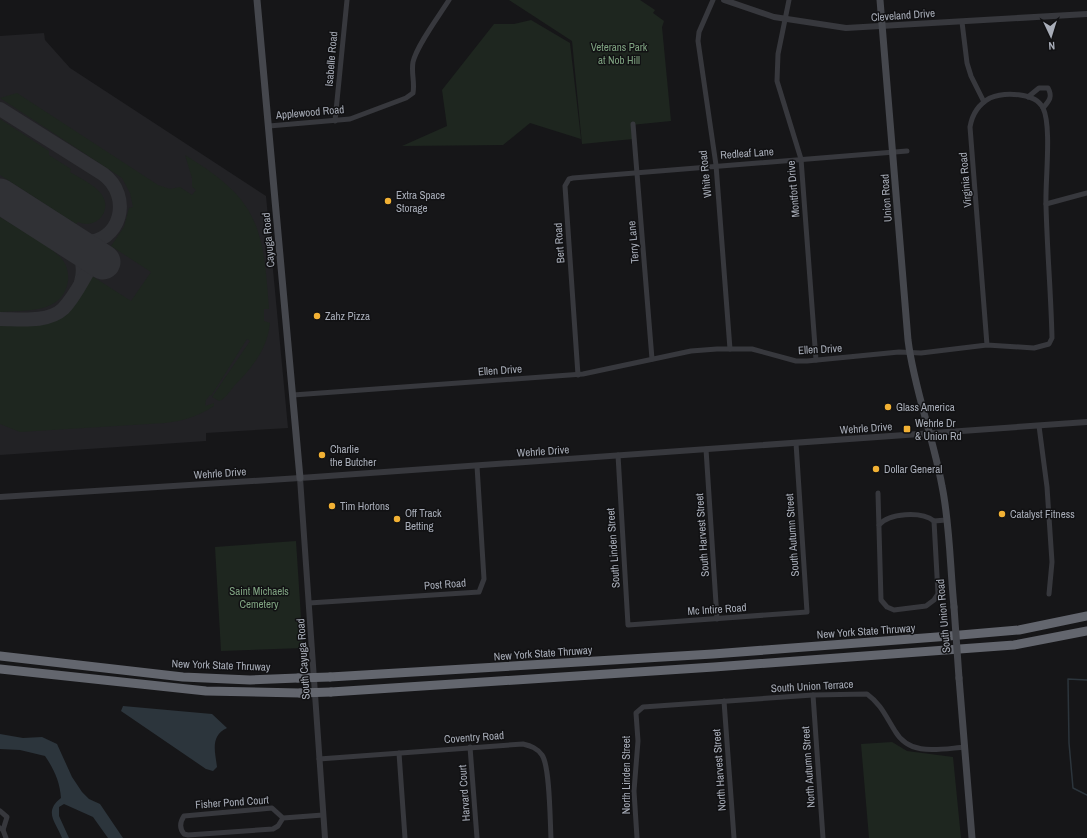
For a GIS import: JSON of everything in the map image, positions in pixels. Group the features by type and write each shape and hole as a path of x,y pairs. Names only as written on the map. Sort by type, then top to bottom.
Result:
{"highway":[{"name":"New York State Thruway","path":"0,656 183,678 250,680 330,677 720,653 937,637 1019,630 1087,616"},
{"path":"0,669 206,691 300,693 331,692 706,668 1014,645 1087,631"}],"main road":[{"name":"Cayuga Road","path":"258,0 300,478"},
{"name":"Union Road","path":"880,0 910,353 918,394"},
{"name":"South Union Road","path":"918,394 942,485 954,607 972,838"}],"street":[{"name":"Isabelle Road","path":"335,121 347,0"},
{"name":"Applewood Road","path":"269,126 335,121 357,116 406,98 413,93 415,83 412,70 415,57 449,0"},
{"name":"White Road","path":"713,0 700,32 698,42 716,165 730,348"},
{"name":"Cleveland Drive","path":"724,0 786,19 846,28 1087,14"},
{"name":"Montfort Drive","path":"789,0 778,54 776,81 801,159 816,360"},
{"path":"962,22 967,63 971,76 984,102 1004,95 1028,97 1035,100 1043,108 1050,99 1051,94 1048,88 1039,88 1028,97"},
{"name":"Virginia Road","path":"984,102 974,113 970,127 987,345"},
{"name":"Ellen Drive","path":"293,395 578,374 691,351 730,348 752,349 796,360 816,360 910,353 987,345 1034,348 1049,344 1052,338 1046,204 1047,125 1043,108"},
{"name":"Terry Lane","path":"633,124 652,359"},
{"name":"Redleaf Lane","path":"637,172 907,151"},
{"name":"Bert Road","path":"578,374 567,182 573,178 637,172"},
{"path":"1046,204 1087,193"},
{"name":"Wehrle Drive","path":"0,497 477,466 1087,422"},
{"path":"1040,426 1047,488 1052,566 1049,594"},
{"name":"South Autumn Street","path":"792,613 807,612 796,443"},
{"name":"South Harvest Street","path":"706,449 717,619"},
{"name":"South Linden Street","path":"618,455 628,625 642,624"},
{"name":"Post Road","path":"309,603 479,592 484,579 477,466"},
{"name":"South Cayuga Road","path":"300,478 324,838"},
{"path":"878,493 881,600 887,607 894,610 926,606 934,600 938,594 934,521"},
{"path":"879,525 884,519 896,516 929,517 934,521 946,520"},
{"name":"Mc Intire Road","path":"642,624 792,613"},
{"name":"South Union Terrace","path":"636,712 643,707 867,694 881,707 898,736 911,747 927,750 965,747"},
{"name":"North Autumn Street","path":"813,696 823,838"},
{"name":"North Harvest Street","path":"724,702 734,838"},
{"name":"North Linden Street","path":"636,712 638,741 634,791 637,838"},
{"name":"Coventry Road","path":"319,759 524,744 539,751 546,764 551,838"},
{"name":"Harvard Court","path":"470,748 477,838"},
{"path":"398,753 405,838"},
{"name":"Fisher Pond Court","path":"272,808 283,818 278,826 273,829 188,835 184,834 180,826 181,820 184,816 272,808"},
{"path":"0,811 7,817 2,829 6,838"},
{"path":"283,818 323,815"}],"shaded area":[{"path":"44,33 45,40 70,68 266,196 288,428 206,433 206,441 0,455 0,36"},
{"path":"123,706 212,714 227,728 218,735 216,740 215,750 217,767 213,771 206,769 121,711"},
{"path":"0,734 23,738 42,737 57,744 72,777 82,792 89,799 100,804 123,838 108,838 93,817 64,804 59,807 59,816 69,838 62,838 52,817 53,808 61,798 54,771 45,756 20,750 0,749"}],"green space":[{"name":"Veterans Park at Nob Hill","path":"509,0 640,0 655,10 653,13 664,21 662,27 671,121 631,125 633,139 582,144 572,41"},
{"path":"531,20 570,43 581,139 530,123 503,145 402,146 447,126 442,90 494,24 514,24"},
{"path":"17,93 158,185 170,189 180,187 192,195 196,190 192,187 192,178 185,155 210,171 228,186 243,202 252,218 259,236 264,256 269,309 264,309 264,321 270,323 266,342 253,365 225,397 219,401 212,397 250,341 247,339 211,396 210,395 206,400 205,406 214,403 214,406 203,413 191,418 165,423 20,432 0,424 0,325 41,325 56,320 72,308 92,276 131,301 151,272 111,246 124,227 129,208 133,207 130,193 122,178 0,98"},
{"path":"0,119 49,151 49,155 71,169 70,172 99,191 105,201 104,213 100,218 90,224 78,222 76,224 0,175"},
{"path":"0,217 46,245 64,261 68,274 65,292 51,305 32,310 0,312"},
{"name":"Saint Michaels Cemetery","path":"296,541 303,648 221,651 215,547"},
{"path":"892,742 907,751 953,757 961,838 869,838 861,744"}],"waterway":[{"path":"1087,680 1068,679 1069,743 1073,788 1087,795"}],"taxiway":[{"path":"0,109 103,174 112,183 118,194 120,206 114,227 106,235 96,241 79,242 54,231"},
{"path":"66,239 75,248 81,258 83,270 81,282"},
{"path":"0,319 24,320 41,318 57,313 70,301 87,273"}],"runway":[{"path":"0,196 103,262"}],"place":[{"name":"Extra Space Storage","path":"388,201"},
{"name":"Zahz Pizza","path":"317,316"},
{"name":"Glass America","path":"888,407"},
{"name":"Wehrle Dr & Union Rd","path":"907,429"},
{"name":"Charlie the Butcher","path":"322,455"},
{"name":"Dollar General","path":"876,469"},
{"name":"Tim Hortons","path":"332,506"},
{"name":"Catalyst Fitness","path":"1002,514"},
{"name":"Off Track Betting","path":"397,519"}]}
